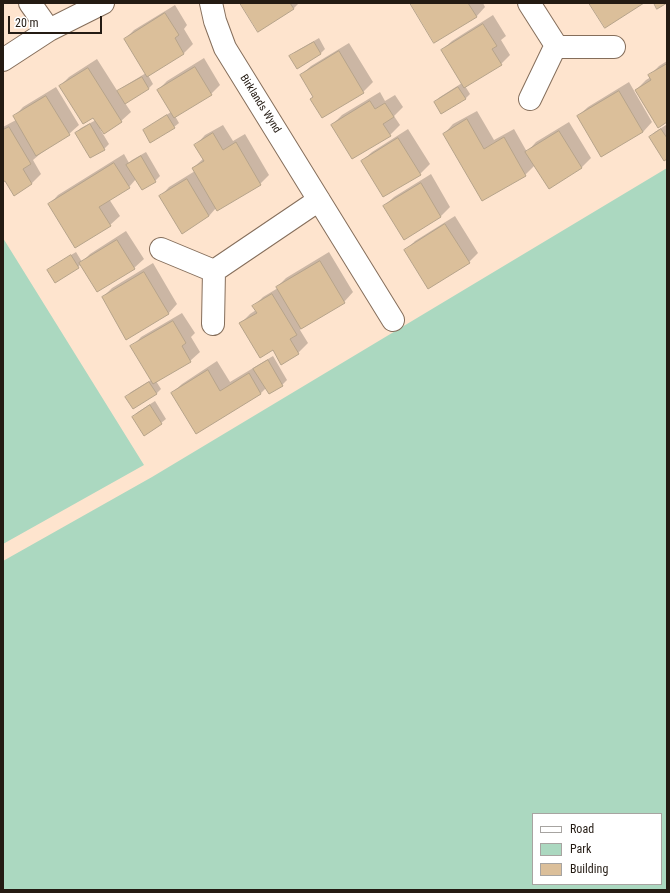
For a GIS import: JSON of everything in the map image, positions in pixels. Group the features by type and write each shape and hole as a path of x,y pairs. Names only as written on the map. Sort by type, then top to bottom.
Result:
{"street":[{"path":"30,3 49,30"},
{"path":"3,60 49,30 103,3"},
{"name":"Birklands Wynd","path":"211,3 215,21 225,48 393,320"},
{"path":"530,3 557,47"},
{"path":"530,99 555,47 614,47"},
{"path":"214,271 319,200"},
{"path":"161,249 214,271"},
{"path":"213,324 214,271"}],"green space":[{"path":"667,168 667,890 3,890 3,561 152,477"},
{"path":"3,238 144,465 3,544"}],"building":[{"path":"240,3 290,3 294,9 258,32"},
{"path":"410,3 468,3 477,17 434,43"},
{"path":"589,3 644,3 605,28"},
{"path":"654,3 667,3 657,9"},
{"path":"165,13 179,35 175,38 184,54 147,77 124,39"},
{"path":"483,24 497,46 492,49 502,65 464,88 441,50"},
{"path":"314,42 321,54 297,69 289,56"},
{"path":"339,51 364,93 322,118 310,99 313,97 300,75"},
{"path":"667,64 667,122 658,128 635,90 651,80 648,75"},
{"path":"195,67 212,95 174,118 157,90"},
{"path":"88,68 122,122 104,134 93,118 83,124 59,86"},
{"path":"142,77 149,89 125,104 117,91"},
{"path":"458,87 466,99 441,114 434,102"},
{"path":"619,91 643,132 601,157 577,116"},
{"path":"46,96 70,135 36,156 13,116"},
{"path":"370,101 375,109 385,103 394,117 383,124 391,136 352,159 331,125"},
{"path":"167,115 175,128 150,143 143,130"},
{"path":"467,119 484,149 504,137 526,176 482,201 443,134"},
{"path":"90,124 105,150 90,158 75,133"},
{"path":"9,127 31,164 23,169 32,184 14,196 5,181 3,182 3,130"},
{"path":"661,129 667,138 667,159 664,161 649,137"},
{"path":"559,131 582,168 549,189 525,152"},
{"path":"213,133 223,150 236,142 261,185 217,211 192,168 204,161 194,145"},
{"path":"398,138 421,175 383,197 361,161"},
{"path":"141,156 156,182 142,190 126,165"},
{"path":"114,163 130,188 99,207 111,226 75,248 48,204"},
{"path":"187,179 209,216 182,234 159,196"},
{"path":"421,183 441,217 404,240 383,206"},
{"path":"445,224 470,263 428,289 404,250"},
{"path":"117,240 135,269 97,292 79,263"},
{"path":"71,255 79,268 55,283 47,270"},
{"path":"320,261 345,303 301,329 276,287"},
{"path":"144,272 169,314 126,340 102,297"},
{"path":"272,294 297,335 290,339 299,354 281,365 273,350 260,358 239,323 257,313 252,306"},
{"path":"173,321 186,343 182,346 191,362 153,384 130,346"},
{"path":"268,360 283,386 269,394 253,369"},
{"path":"208,370 220,391 249,373 261,394 196,434 171,393"},
{"path":"149,382 157,394 133,409 125,397"},
{"path":"150,405 162,424 144,436 132,417"}]}
